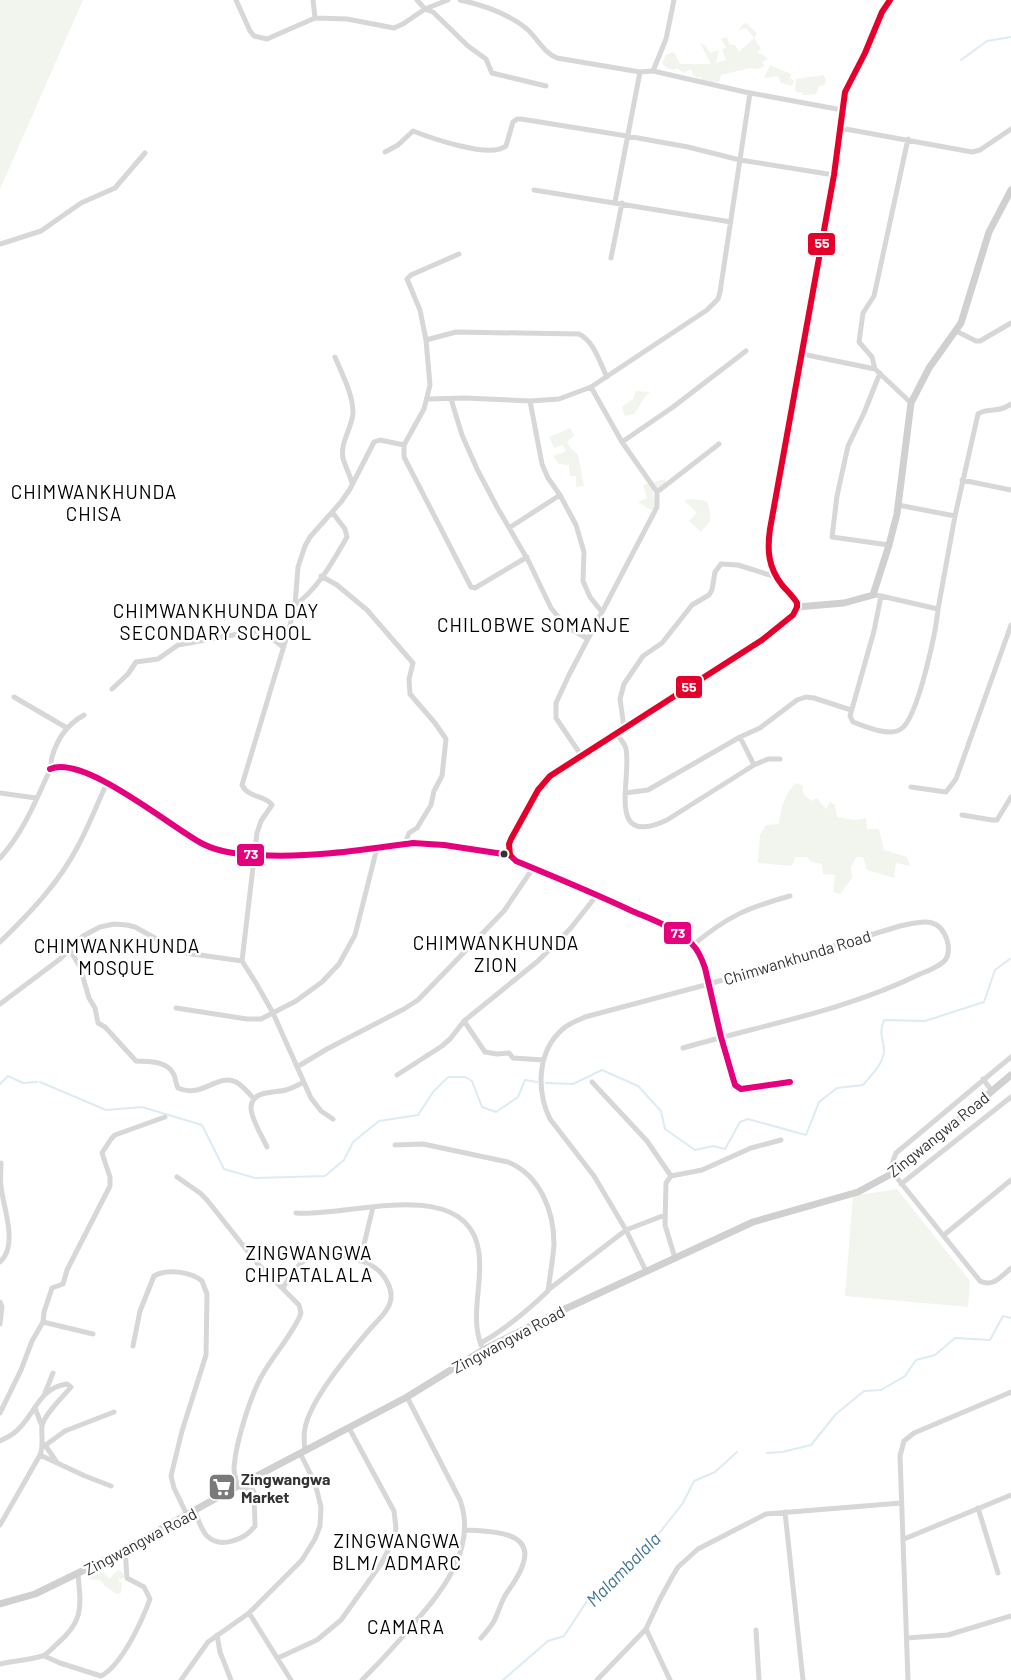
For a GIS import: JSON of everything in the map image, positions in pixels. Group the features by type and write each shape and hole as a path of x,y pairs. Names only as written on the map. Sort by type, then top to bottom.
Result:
{"street":[{"path":"236,0 250,31 259,38 267,39 315,18 348,19 394,28 425,9 448,0"},
{"path":"313,0 315,18"},
{"path":"416,0 425,9 433,12 468,46 486,59 492,73 546,86"},
{"path":"460,0 504,15 520,24 554,58 640,72 652,71 750,93 842,110"},
{"path":"652,71 666,39 674,0"},
{"path":"510,855 509,844 511,839 538,790 550,776 581,754 762,640 793,615 797,607 794,598 776,577 770,562 768,545 834,175 846,89 882,12 890,0"},
{"path":"615,202 640,72"},
{"path":"428,399 530,401 559,399 591,387 707,310 718,299 720,292 750,93"},
{"path":"385,152 398,146 413,131 439,141 457,145 491,149 504,148 508,142 513,122 517,119 627,136 688,147 740,160 834,175"},
{"path":"840,128 977,151 1011,129"},
{"path":"908,140 874,296 863,313 859,342 872,357 878,371 911,403"},
{"path":"0,244 41,231 81,203 115,188 144,153"},
{"path":"534,190 731,222"},
{"path":"873,595 890,546 898,505 911,403 929,368 956,331 965,312 988,232 1011,190"},
{"path":"611,258 622,203"},
{"path":"459,254 411,275 407,279 420,310 426,340 430,378 428,399 420,420 404,445 405,461 471,587 475,588 527,557"},
{"path":"956,331 976,341 980,341 1011,323"},
{"path":"426,340 456,332 579,334 590,343 607,377"},
{"path":"622,442 681,401 746,351"},
{"path":"802,354 878,371"},
{"path":"336,357 353,410 352,419 344,441 343,456 352,483"},
{"path":"878,371 864,413 848,446 832,537 890,546"},
{"path":"581,754 556,718 556,703 657,507 657,492 622,442 591,387"},
{"path":"451,399 460,429 473,460 497,508 527,557 551,608 567,627 588,639"},
{"path":"530,401 542,464 548,478 560,495 576,525 584,552 583,581 590,596 602,612"},
{"path":"881,596 874,631 850,716 853,722 869,728 895,731 901,729 910,717 932,647 962,480 978,414 982,411 1000,410 1011,404"},
{"path":"333,1119 317,1106 273,1013 242,961 259,825 271,807 271,803 252,795 242,785 295,605 297,575 310,537 341,502 376,441 404,445"},
{"path":"657,492 719,444"},
{"path":"962,480 1011,490"},
{"path":"509,528 560,495"},
{"path":"898,505 955,516"},
{"path":"295,605 304,599 340,549 347,535 332,512"},
{"path":"624,728 620,700 624,684 643,656 662,643 692,605 709,595 712,590 715,572 721,564 738,565 776,577"},
{"path":"321,576 337,585 367,610 413,663 410,694 446,739 442,776 434,791 432,805 417,828 408,833 406,844"},
{"path":"797,607 844,604 873,595 938,609"},
{"path":"910,788 946,792 951,788 956,779 1011,625"},
{"path":"112,689 128,674 136,662 158,659 178,644 260,631 283,647"},
{"path":"625,792 648,790 740,737 760,728 789,705 806,697 851,710"},
{"path":"14,698 67,728"},
{"path":"0,858 27,820 50,768 55,747 67,728 84,715"},
{"path":"616,733 624,744 626,751 624,805 626,814 630,821 637,826 654,826 667,820 754,765 768,759 780,759"},
{"path":"740,737 754,765"},
{"path":"50,768 62,766 75,769 107,783 146,806 203,844 226,852 294,856 406,844 444,845 510,855 516,861 667,926 693,945 701,957 721,1037 738,1088 753,1088 790,1082"},
{"path":"0,942 33,908 69,861 81,840 107,783"},
{"path":"0,793 36,798"},
{"path":"962,815 997,820 1011,797"},
{"path":"176,1008 255,1020 273,1013 303,996 322,982 333,972 347,952 360,920 377,848"},
{"path":"297,1066 418,1000 504,912 533,868"},
{"path":"397,1074 450,1039 464,1021 554,945 570,929 597,895"},
{"path":"693,945 729,917 790,896"},
{"name":"Chimwankhunda Road","path":"646,1271 626,1230 594,1176 550,1119 545,1108 540,1084 544,1060 554,1038 571,1023 585,1017 709,984 882,931 919,922 937,924 944,931 948,943 947,958 941,963 880,992 808,1016 683,1048"},
{"path":"0,1004 70,950 83,936 94,930 114,924 126,925 142,930 178,950 242,961"},
{"path":"70,950 80,967 89,998 95,1008 98,1023 105,1027 136,1061 154,1062 170,1068 178,1088 184,1091 193,1092 231,1080 239,1084 254,1099"},
{"path":"464,1021 486,1052 497,1054 510,1053 513,1058 544,1060"},
{"path":"1011,1057 896,1153 892,1164 893,1172 901,1184 980,1281 993,1283 1011,1268"},
{"path":"983,1079 992,1091"},
{"name":"Zingwangwa Road","path":"0,1604 35,1594 125,1549 238,1486 407,1397 482,1347 753,1222 858,1192 893,1172 925,1148 992,1091 1009,1080"},
{"path":"267,1147 252,1114 251,1107 254,1099 261,1094 290,1089 304,1082"},
{"path":"592,1082 642,1136 671,1176"},
{"path":"901,1184 1011,1097"},
{"path":"0,1413 19,1376 32,1341 43,1322 44,1312 52,1288 63,1284 67,1270 110,1186 110,1177 102,1150 115,1135 165,1117"},
{"path":"675,1258 666,1232 664,1216 666,1183 671,1176 702,1170 750,1148 781,1140"},
{"path":"395,1145 423,1144 480,1155 520,1167 532,1178 540,1189 548,1208 552,1226 553,1251 548,1290"},
{"path":"0,1163 0,1186 10,1231 8,1246 4,1258 0,1262"},
{"path":"177,1177 200,1192 257,1263 299,1305 301,1313 263,1373 251,1400 234,1466 238,1486 247,1490 253,1490 254,1492 255,1526 245,1535 224,1542 218,1542 208,1538 205,1534 195,1511"},
{"path":"944,1235 1011,1180"},
{"path":"296,1213 311,1214 406,1205 439,1208 455,1216 470,1230 476,1241 479,1254 476,1325 482,1347 521,1316 548,1290 626,1230 664,1216"},
{"path":"360,1261 373,1207"},
{"path":"181,1680 208,1642 249,1613 302,1560 315,1539 320,1526 321,1507 319,1495 302,1452 306,1424 319,1397 387,1310 391,1295 389,1286 373,1266 360,1261 320,1253 313,1255 297,1266 283,1288"},
{"path":"133,1346 140,1310 154,1276 163,1273 183,1273 198,1277 202,1281 207,1294 206,1355 179,1440 171,1476 174,1488 186,1515"},
{"path":"0,1302 2,1307 0,1324"},
{"path":"43,1322 93,1334"},
{"path":"0,1441 14,1433 35,1408 45,1393 53,1372"},
{"path":"42,1428 46,1415 71,1387 67,1384 62,1385 45,1393"},
{"path":"908,1680 904,1540 901,1503 901,1447 907,1437 1011,1392"},
{"path":"362,1680 436,1597 457,1564 464,1541 465,1515 460,1500 407,1397"},
{"path":"0,1525 44,1446 42,1428 35,1408"},
{"path":"44,1446 65,1431 114,1412"},
{"path":"278,1658 317,1640 340,1620 381,1564 394,1539 396,1528 394,1511 349,1428"},
{"path":"44,1446 56,1461"},
{"path":"40,1455 111,1486"},
{"path":"904,1540 1011,1495"},
{"path":"597,1680 646,1630 672,1577 698,1549 766,1514 901,1503"},
{"path":"978,1508 998,1573"},
{"path":"785,1512 803,1680"},
{"path":"465,1530 491,1531 515,1537 524,1548 524,1564 502,1601 493,1623 481,1638"},
{"path":"44,1656 100,1676 120,1656 131,1640 150,1599 144,1587 127,1578 125,1549"},
{"path":"0,1664 44,1656 68,1635 78,1618 80,1598 78,1574"},
{"path":"249,1613 291,1680"},
{"path":"907,1638 948,1635 1011,1616"},
{"path":"646,1630 670,1680"},
{"path":"756,1630 759,1680"},
{"path":"218,1635 220,1652 231,1680"}],"shaded area":[{"path":"0,0 83,0 0,189"},
{"path":"746,23 757,33 754,38 746,28 739,30"},
{"path":"727,37 729,44 735,45 739,52 754,38 761,49 757,53 764,55 768,59 762,62 764,66 758,69 750,68 721,75 719,82 701,81 701,77 697,78 693,75 691,69 684,73 677,68 674,70 667,68 662,63 666,55 674,52 680,64 711,64 700,43 705,45 710,53 719,50 716,63 726,60 722,50 726,47 721,39"},
{"path":"770,65 791,74 790,78 794,81 792,86 781,83 778,76 764,78"},
{"path":"823,75 826,80 825,85 819,86 816,94 803,95 802,92 798,93 795,90 796,79"},
{"path":"636,391 650,392 634,414 625,416 622,407 633,399"},
{"path":"570,428 574,435 567,442 578,455 584,486 576,487 576,476 570,476 569,465 559,464 553,456 566,451 563,445 554,448 549,437"},
{"path":"666,479 665,486 656,489 651,484 656,507 651,510 638,502 647,498 643,485"},
{"path":"684,500 707,501 710,512 710,521 701,532 689,521 697,513"},
{"path":"797,783 803,786 803,793 811,801 817,798 826,809 830,802 835,805 837,817 855,820 866,818 867,829 879,829 884,850 907,857 910,866 896,863 894,878 867,870 863,857 856,857 851,868 852,878 840,894 833,892 835,875 823,874 822,864 811,862 807,857 795,857 791,866 758,863 760,835 766,825 779,824 786,796"},
{"path":"897,1189 970,1281 968,1307 845,1296 853,1196"},
{"path":"118,1570 125,1576 122,1579 118,1578 122,1583 121,1593 117,1594 106,1587 100,1580 89,1579 94,1574 102,1572 109,1579"}],"waterway":[{"path":"961,60 987,41 1011,37"},
{"path":"546,1083 573,1084 602,1070 638,1086 661,1111 665,1129 695,1150 713,1146 725,1149 740,1122 748,1119 806,1135 819,1102 837,1088 863,1085 873,1074 883,1056 884,1047 881,1033 884,1020 925,1021 984,1002 995,970 1011,958"},
{"path":"0,1084 8,1076 23,1083 37,1082"},
{"path":"40,1082 106,1110 142,1107 202,1125 224,1169 255,1178 325,1176 344,1160 353,1142 379,1121 418,1115 433,1092 448,1077 465,1077 472,1081 482,1107 496,1112 518,1097 525,1080 537,1082"},
{"name":"Malambalala","path":"767,1453 782,1452 811,1445 836,1414 864,1391 881,1390 905,1376 916,1360 935,1355 955,1338 990,1340 1003,1316 1011,1318"},
{"name":"Malambalala","path":"503,1680 548,1641 564,1636 589,1598 649,1546 683,1503 694,1481 715,1472 737,1452"}],"transit line":[{"name":"55","path":"510,855 509,844 511,839 538,790 550,776 762,640 793,615 797,607 797,603 777,578 771,565 769,551 770,529 834,175 845,92 865,53 882,12 890,0"},
{"name":"73","path":"50,769 65,767 84,772 128,795 203,844 230,852 277,856 355,851 413,843 444,845 510,855 516,861 656,921 686,938 697,949 705,968 721,1037 735,1085 741,1089 790,1082"}],"place":[{"name":"Zingwangwa Market","path":"222,1487"}],"district":[{"name":"CHIMWANKHUNDA CHISA","path":"94,502"},
{"name":"CHIMWANKHUNDA DAY SECONDARY SCHOOL","path":"216,621"},
{"name":"CHILOBWE SOMANJE","path":"534,624"},
{"name":"CHIMWANKHUNDA ZION","path":"496,953"},
{"name":"CHIMWANKHUNDA MOSQUE","path":"117,956"},
{"name":"ZINGWANGWA CHIPATALALA","path":"309,1263"},
{"name":"ZINGWANGWA BLM/ ADMARC","path":"397,1551"},
{"name":"CAMARA","path":"406,1626"}]}
